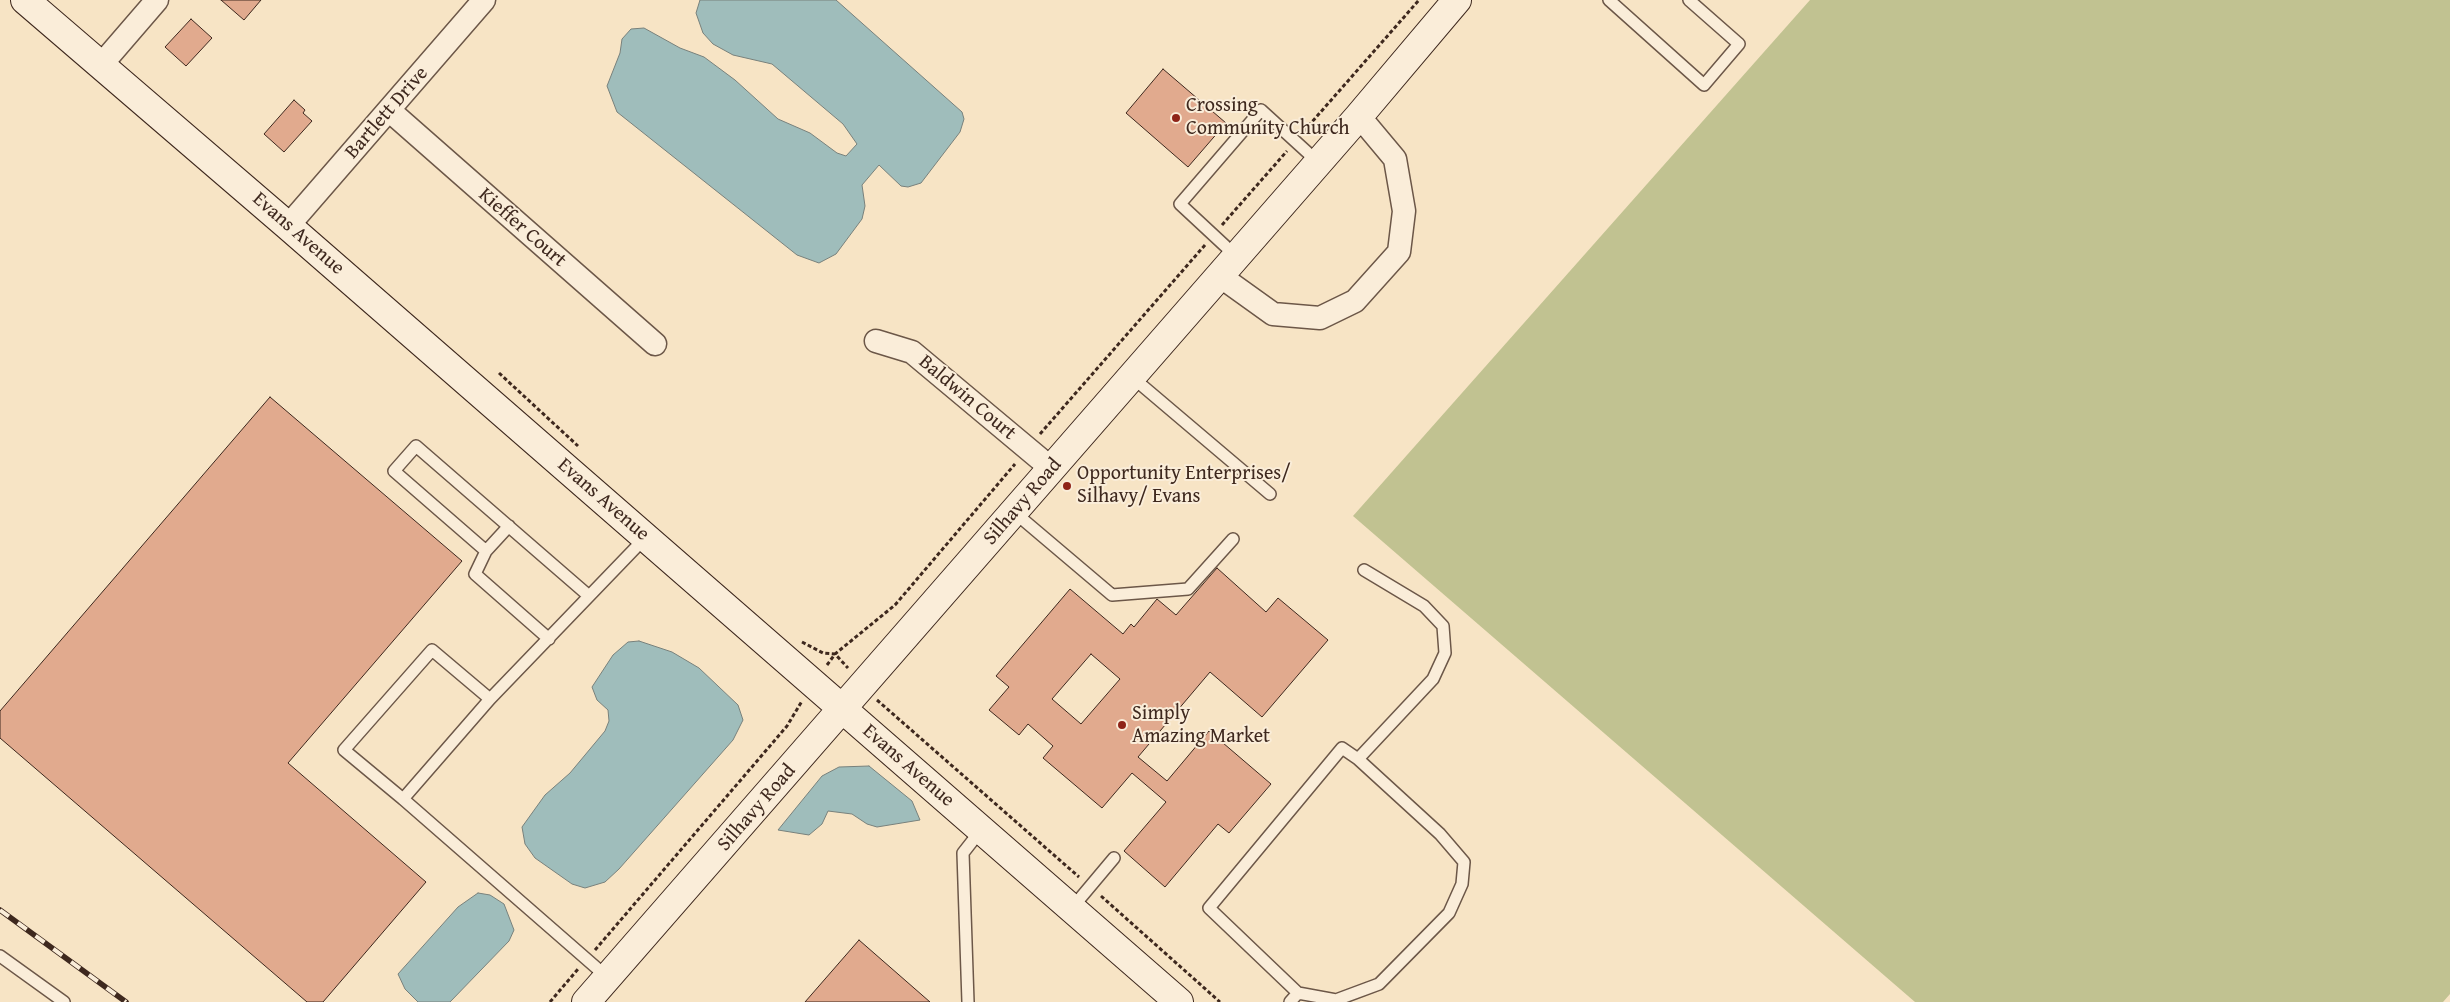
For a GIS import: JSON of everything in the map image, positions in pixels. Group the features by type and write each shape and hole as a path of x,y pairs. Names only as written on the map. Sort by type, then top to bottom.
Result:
{"street":[{"name":"Evans Avenue","path":"25,0 288,226 1179,1002"},
{"path":"101,65 157,0"},
{"name":"Bartlett Drive","path":"288,226 390,111 484,0"},
{"name":"Silhavy Road","path":"586,1002 1229,266 1457,0"},
{"name":"Kieffer Court","path":"390,111 655,344"},
{"path":"1229,266 1273,314 1320,318 1355,301 1399,252 1404,210 1395,159 1359,116"},
{"name":"Baldwin Court","path":"876,341 912,352 1052,469"}],"lane":[{"path":"1609,0 1704,85 1738,44 1689,0"},
{"path":"1229,266 1213,235 1180,204 1261,110 1319,162"},
{"path":"1132,377 1270,494"},
{"path":"486,551 394,471 416,446 589,596"},
{"path":"1014,512 1112,595 1188,589 1233,539"},
{"path":"509,526 486,551 475,574 549,639"},
{"path":"403,799 490,699 646,537"},
{"path":"1358,759 1433,679 1445,653 1443,626 1424,606 1364,570"},
{"path":"490,699 432,650 344,750 608,978"},
{"path":"1342,748 1358,759 1440,834 1464,862 1462,884 1449,913 1379,984 1336,1000 1294,997 1209,908 1342,748"},
{"path":"968,1002 963,853 981,830"},
{"path":"1072,908 1114,858"},
{"path":"0,956 64,1002"}],"path":[{"path":"550,1002 787,726 835,654 895,605 1213,235 1419,0"}],"green space":[{"path":"1810,0 2450,0 2450,994 2443,1002 1915,1002 1353,516"}],"water":[{"path":"700,0 836,0 962,112 964,119 960,132 921,183 908,187 901,186 879,165 862,185 865,206 862,219 836,254 819,263 797,255 617,112 607,86 620,53 622,39 631,29 644,28 680,48 704,57 735,80 778,119 810,133 837,153 846,156 857,144 843,124 772,64 733,55 713,44 703,33 696,13"},
{"path":"639,641 672,652 699,668 738,705 743,720 733,740 619,869 605,882 585,888 572,884 535,858 525,844 522,827 545,795 570,773 605,731 609,721 608,710 597,700 592,687 613,655 628,642"},
{"path":"869,766 912,801 920,820 877,827 867,824 852,814 828,811 822,824 809,835 778,830 822,776 839,767"},
{"path":"478,893 490,895 504,904 514,930 509,941 450,1002 418,1002 405,989 398,974 458,907"}],"building":[{"path":"221,0 261,0 244,20"},
{"path":"191,19 212,38 186,66 165,47"},
{"name":"Crossing Community Church","path":"1163,69 1226,123 1188,167 1126,113"},
{"path":"294,100 305,110 303,113 312,121 284,152 264,134"},
{"path":"270,397 462,561 288,763 426,882 323,1002 307,1002 0,738 0,711"},
{"path":"1217,568 1266,612 1278,598 1328,640 1262,717 1210,672 1138,757 1167,781 1209,731 1271,784 1229,833 1218,824 1165,887 1124,851 1166,802 1132,773 1102,808 1043,758 1053,746 1028,724 1019,735 989,710 1009,687 996,676 1070,589 1123,634 1131,624 1134,627 1157,599 1176,615","holes":["1091,654 1120,679 1081,724 1052,699"]},
{"path":"859,940 930,1002 805,1002"}],"railway":[{"path":"0,910 126,1002"}],"place":[{"name":"Crossing Community Church","path":"1176,118"},
{"name":"Opportunity Enterprises/ Silhavy/ Evans","path":"1067,486"},
{"name":"Simply Amazing Market","path":"1122,725"}]}
